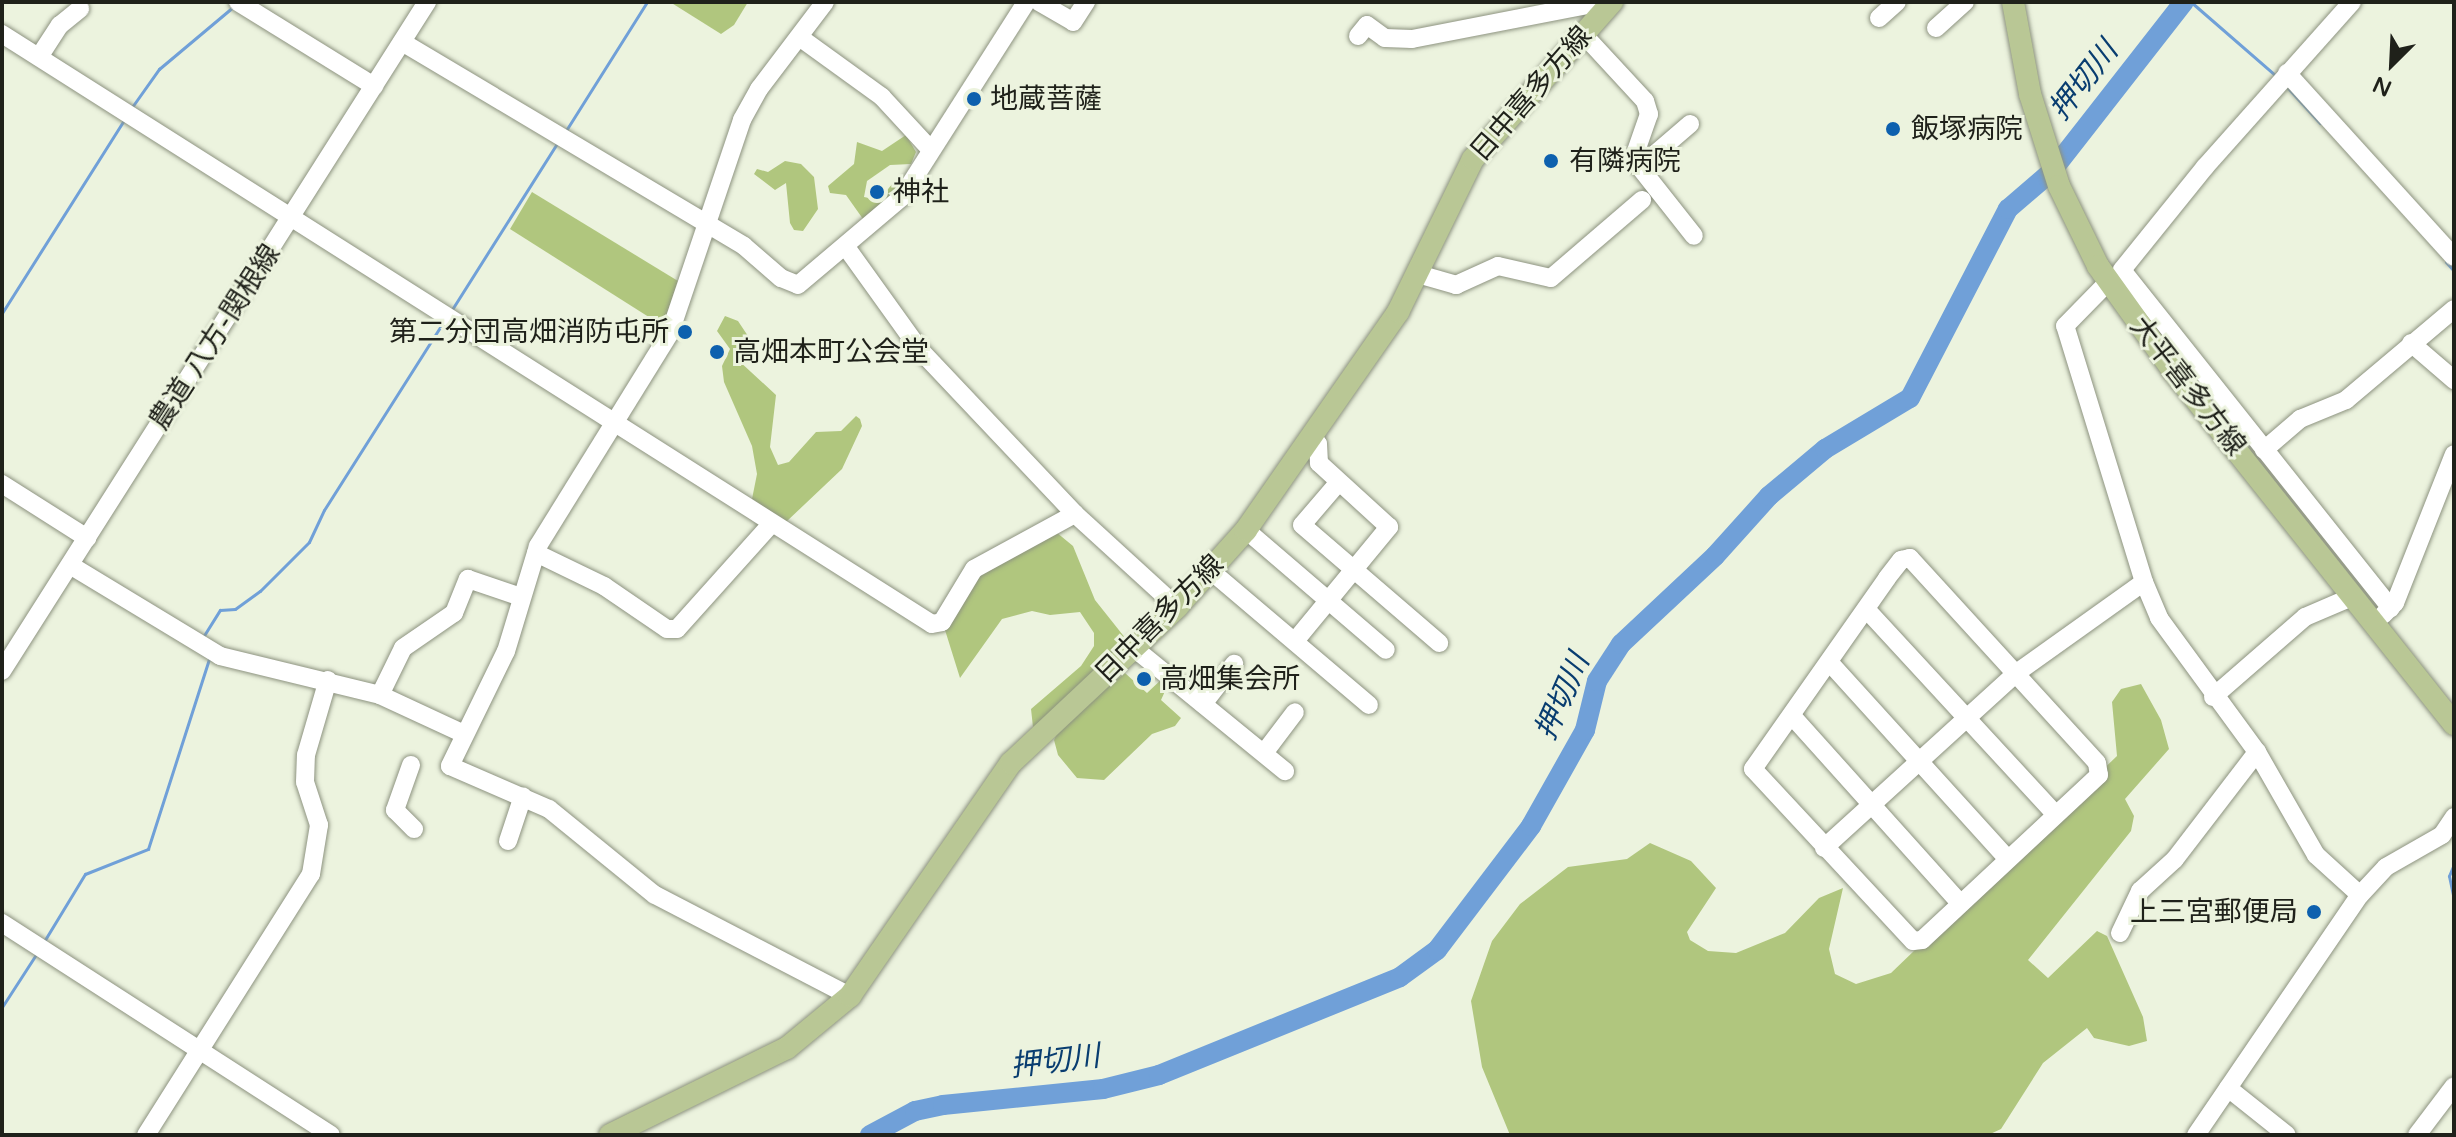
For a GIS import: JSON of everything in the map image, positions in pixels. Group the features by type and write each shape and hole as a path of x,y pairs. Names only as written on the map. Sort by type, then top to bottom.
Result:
{"main road":[{"name":"大平喜多方線","path":"2013,2 2030,94 2059,186 2104,273 2174,372 2354,596 2384,616 2454,724"},
{"name":"日中喜多方線","path":"610,1135 787,1048 850,996 996,782 1035,737 1177,607 1246,530 1398,312 1473,159 1608,6"}],"street":[{"path":"238,2 374,86"},
{"name":"農道 八方-関根線","path":"2,671 427,2"},
{"path":"825,2 802,39 759,89 742,120 670,333 536,553 501,664 450,766 523,796 587,835 655,895 850,996"},
{"path":"402,42 744,246 794,285 846,247 902,197 1026,2"},
{"path":"1039,2 1073,22 1086,2"},
{"path":"1879,18 1897,2"},
{"path":"1936,28 1965,2"},
{"path":"2352,2 2287,73 2122,270 2264,450 2384,616"},
{"path":"1358,36 1367,25 1385,38 1412,39 1592,4 1608,6"},
{"path":"39,57 60,25 80,9"},
{"path":"2,34 932,624 942,622 974,569 1075,514"},
{"path":"1583,34 1649,107 1635,154 1640,167 1694,236"},
{"path":"802,39 882,97 931,150"},
{"path":"2287,73 2454,257"},
{"path":"1640,167 1690,124"},
{"path":"1418,274 1456,285 1498,266 1551,278 1642,200"},
{"path":"846,247 920,350 1075,514 1177,607"},
{"path":"2104,273 2065,326 2144,582 2159,618 2213,697 2257,752 2316,855 2360,895"},
{"path":"2264,450 2300,419 2346,400 2454,309"},
{"path":"2411,343 2454,380"},
{"path":"1295,641 1389,527 1319,463 1318,444 1311,436"},
{"path":"2384,616 2454,454"},
{"path":"1338,483 1302,525 1439,643"},
{"path":"2,484 87,538"},
{"path":"536,553 604,586 667,629 677,629 772,523"},
{"path":"1246,530 1331,598 1386,650"},
{"path":"1910,558 2097,763 2099,775 1959,902 1922,940 1913,941 1753,769 1867,610 1901,560 1910,558"},
{"path":"70,565 196,645 220,656 380,695 464,734"},
{"path":"1211,571 1369,705"},
{"path":"380,695 403,648 454,613 468,579 521,597"},
{"path":"1824,848 2015,674 2144,582"},
{"path":"2213,697 2305,617 2354,596"},
{"path":"1867,610 2055,814"},
{"path":"1134,648 1285,771"},
{"path":"1203,704 1234,664"},
{"path":"1831,664 2007,858"},
{"path":"146,1135 311,874 319,825 305,782 306,755 328,680"},
{"path":"1264,753 1295,712"},
{"path":"1793,717 1959,902"},
{"path":"2120,933 2140,891 2175,859 2257,752"},
{"path":"411,765 395,810 414,829"},
{"path":"508,841 523,796"},
{"path":"2196,1135 2360,895 2386,867 2442,835 2454,817"},
{"path":"2,923 331,1135"},
{"path":"2417,1135 2454,1086"},
{"path":"2228,1088 2287,1135"}],"green space":[{"path":"670,2 748,2 734,25 721,34"},
{"path":"906,135 916,152 911,164 890,165 867,181 864,197 879,200 898,177 908,182 863,219 846,195 830,193 828,186 854,164 857,142 882,151"},
{"path":"785,161 801,164 814,177 818,209 803,231 794,230 790,223 786,183 775,190 754,174 757,169 768,172"},
{"path":"532,192 678,281 663,326 510,229"},
{"path":"725,316 738,321 748,336 738,360 776,395 770,447 778,465 789,462 816,432 841,431 856,416 860,419 862,426 842,469 786,522 752,499 757,474 752,446 724,382 722,366 730,349 717,331"},
{"path":"1056,532 1073,546 1095,600 1126,639 1125,650 1033,727 1031,709 1081,666 1094,646 1094,633 1080,612 1050,615 1032,611 1002,619 960,678 945,630 962,594 982,575"},
{"path":"1125,673 1147,693 1163,678 1166,689 1161,700 1181,718 1175,726 1152,734 1104,780 1077,778 1058,755 1054,740 1061,725"},
{"path":"2141,684 2161,720 2169,749 2125,799 2134,816 2131,831 2028,960 2048,978 2097,931 2107,936 2143,1017 2147,1041 2129,1046 2094,1038 2087,1028 2043,1063 2001,1129 1988,1135 1510,1135 1482,1067 1471,1001 1492,941 1520,904 1568,867 1627,859 1650,843 1691,861 1716,888 1687,932 1690,940 1708,951 1736,953 1785,933 1819,898 1843,888 1829,949 1835,974 1856,984 1891,973 2117,756 2112,702 2121,689"}],"waterway":[{"path":"565,132 647,2"},
{"name":"押切川","path":"870,1135 915,1111 943,1105 1103,1089 1159,1075 1400,977 1437,950 1531,826 1585,730 1597,681 1621,644 1715,556 1769,496 1825,449 1910,398 2008,209 2051,172 2184,2"},
{"path":"2191,2 2276,76"},
{"path":"132,107 159,69 234,6"},
{"path":"2287,87 2320,123"},
{"path":"2,313 124,120"},
{"path":"451,311 558,142"},
{"path":"2446,262 2454,271"},
{"path":"203,637 220,610 235,609 260,591 309,542 324,510 442,324"},
{"path":"43,943 85,874 148,849 209,659"},
{"path":"2454,864 2449,876 2454,899"},
{"path":"2,1007 37,953"}],"place":[{"name":"地蔵菩薩","path":"974,99"},
{"name":"飯塚病院","path":"1893,129"},
{"name":"有隣病院","path":"1551,161"},
{"name":"神社","path":"877,192"},
{"name":"第二分団高畑消防屯所","path":"685,332"},
{"name":"高畑本町公会堂","path":"717,352"},
{"name":"高畑集会所","path":"1144,679"},
{"name":"上三宮郵便局","path":"2314,912"}]}
